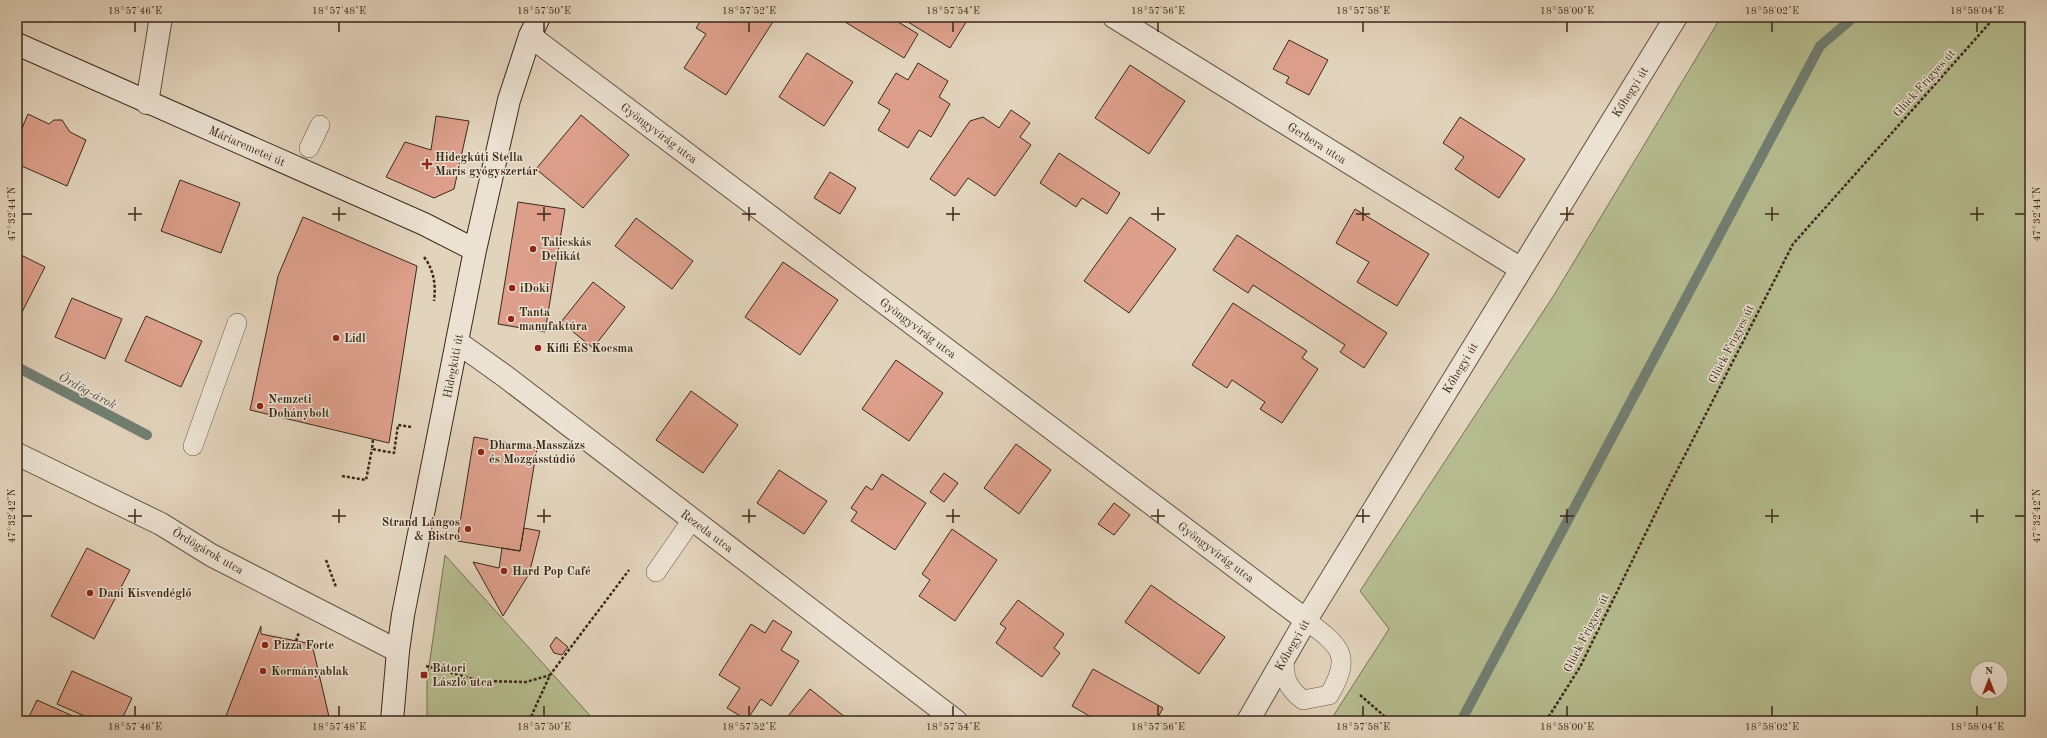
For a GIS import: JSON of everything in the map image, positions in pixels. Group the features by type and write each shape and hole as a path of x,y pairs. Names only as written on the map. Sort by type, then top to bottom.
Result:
{"street":[{"path":"147,103 161,17"},
{"name":"Hidegkúti út","path":"392,721 398,651 476,250 509,100 530,36 539,17"},
{"name":"Gerbera utca","path":"1114,17 1521,269"},
{"name":"Kőhegyi út","path":"1248,721 1306,620 1676,17"},
{"name":"Gyöngyvirág utca","path":"530,36 1306,620"},
{"name":"Máriaremetei út","path":"17,44 147,103 424,224 476,250"},
{"name":"Rezeda utca","path":"457,342 956,721"},
{"name":"Ördögárok utca","path":"17,454 161,524 211,555 398,651"}],"lane":[{"path":"309,148 320,125"},
{"path":"193,446 238,323"},
{"path":"656,572 692,520"},
{"path":"1284,658 1284,674 1292,692 1302,700 1329,695 1340,677 1343,662 1332,640 1306,620"}],"path":[{"name":"Glück Frigyes út","path":"1546,721 1580,666 1666,492 1793,244 1995,17"},
{"path":"372,449 394,453 398,425 415,428"},
{"path":"342,476 366,480 373,440"},
{"path":"529,721 550,675 629,569"},
{"path":"425,665 481,681 526,682 550,675"},
{"path":"1340,677 1390,721"}],"green space":[{"path":"1721,17 2030,17 2030,721 1330,721 1389,629 1360,591 1554,295"},
{"path":"445,555 595,721 427,721 427,680"}],"building":[{"path":"703,17 708,17 713,21 716,17 776,17 726,95 684,68 706,34 696,28"},
{"path":"843,17 890,17 918,34 904,58 842,20"},
{"path":"900,17 964,17 968,19 950,48"},
{"path":"1536,17 1560,17 1545,22"},
{"path":"1289,40 1328,60 1309,95 1286,83 1289,77 1273,69"},
{"path":"807,53 853,82 824,126 779,97"},
{"path":"918,63 948,81 939,97 950,104 931,137 919,130 908,148 878,130 890,110 878,103 896,73 908,80"},
{"path":"1130,65 1185,101 1149,154 1095,118"},
{"path":"1011,110 1030,123 1020,137 1031,145 995,196 968,178 955,196 930,179 970,121 983,117 999,128"},
{"path":"28,114 49,124 54,120 62,120 70,132 86,140 67,186 17,164 17,140"},
{"path":"581,115 629,155 583,208 536,169"},
{"name":"Hidegkúti Stella Maris gyógyszertár","path":"436,116 469,121 454,189 434,198 386,177 405,142 431,150"},
{"path":"1460,117 1525,159 1499,198 1455,169 1464,157 1443,143"},
{"path":"1059,153 1120,193 1107,214 1082,198 1076,207 1040,183"},
{"path":"830,172 856,188 840,214 814,198"},
{"path":"180,180 240,203 221,253 161,231"},
{"path":"518,202 565,209 545,332 498,324"},
{"path":"1355,209 1429,254 1397,306 1357,282 1369,262 1336,243"},
{"name":"Lidl","path":"303,217 417,266 389,443 250,410 278,276"},
{"path":"1130,217 1176,249 1129,313 1084,281"},
{"path":"636,218 693,261 672,289 615,246"},
{"path":"1237,235 1387,333 1364,368 1340,352 1345,345 1253,285 1248,293 1213,270"},
{"path":"17,253 45,267 21,314 17,312"},
{"path":"783,262 838,300 800,355 745,317"},
{"path":"593,282 625,307 593,348 561,322"},
{"path":"72,298 122,319 105,359 55,337"},
{"path":"1233,303 1307,351 1302,358 1318,369 1282,423 1260,409 1265,402 1232,380 1227,388 1192,365"},
{"path":"146,316 202,341 181,387 125,361"},
{"path":"896,360 943,393 909,441 862,409"},
{"path":"691,391 738,425 703,473 656,440"},
{"path":"474,437 537,448 520,551 457,541"},
{"path":"1016,444 1051,470 1019,514 984,488"},
{"path":"779,470 827,501 804,534 757,503"},
{"path":"944,473 958,483 944,502 930,492"},
{"path":"882,474 926,503 895,550 851,521 857,512 851,508 866,486 872,490"},
{"path":"1114,503 1130,515 1114,535 1098,524"},
{"name":"Hard Pop Café","path":"524,528 540,531 529,574 503,616 473,562 499,568 502,548 520,551"},
{"path":"952,529 997,560 955,621 919,596 930,580 922,574"},
{"name":"Dani Kisvendéglő","path":"87,548 130,570 94,639 51,616"},
{"path":"1151,585 1225,637 1199,674 1125,622"},
{"path":"1018,600 1064,634 1054,648 1060,653 1042,677 996,643 1006,628 1000,624"},
{"path":"773,620 792,632 781,650 799,661 771,706 761,699 747,720 727,708 740,688 719,675 751,624 765,633"},
{"path":"261,626 261,634 312,644 330,721 224,721"},
{"path":"556,637 568,647 562,655 554,653 550,646"},
{"path":"1093,669 1163,708 1156,721 1098,721 1072,706"},
{"path":"72,671 132,698 121,721 96,721 57,704"},
{"path":"810,689 850,721 784,721"},
{"path":"37,700 84,721 27,721"}],"waterway":[{"path":"1461,721 1820,46 1854,17"},
{"name":"Ördög-árok","path":"17,367 147,435"}],"place":[{"name":"Hidegkúti Stella Maris gyógyszertár","path":"427,164"},
{"name":"Talicskás Delikát","path":"533,249"},
{"name":"iDoki","path":"512,288"},
{"name":"Tanta manufaktúra","path":"511,319"},
{"name":"Lidl","path":"336,338"},
{"name":"Kifli ÉS Kocsma","path":"538,348"},
{"name":"Nemzeti Dohánybolt","path":"260,406"},
{"name":"Dharma Masszázs és Mozgásstúdió","path":"481,452"},
{"name":"Strand Lángos & Bistro","path":"468,529"},
{"name":"Hard Pop Café","path":"504,571"},
{"name":"Dani Kisvendéglő","path":"90,593"},
{"name":"Pizza Forte","path":"265,645"},
{"name":"Kormányablak","path":"263,671"},
{"name":"Bátori László utca","path":"424,675"}]}
